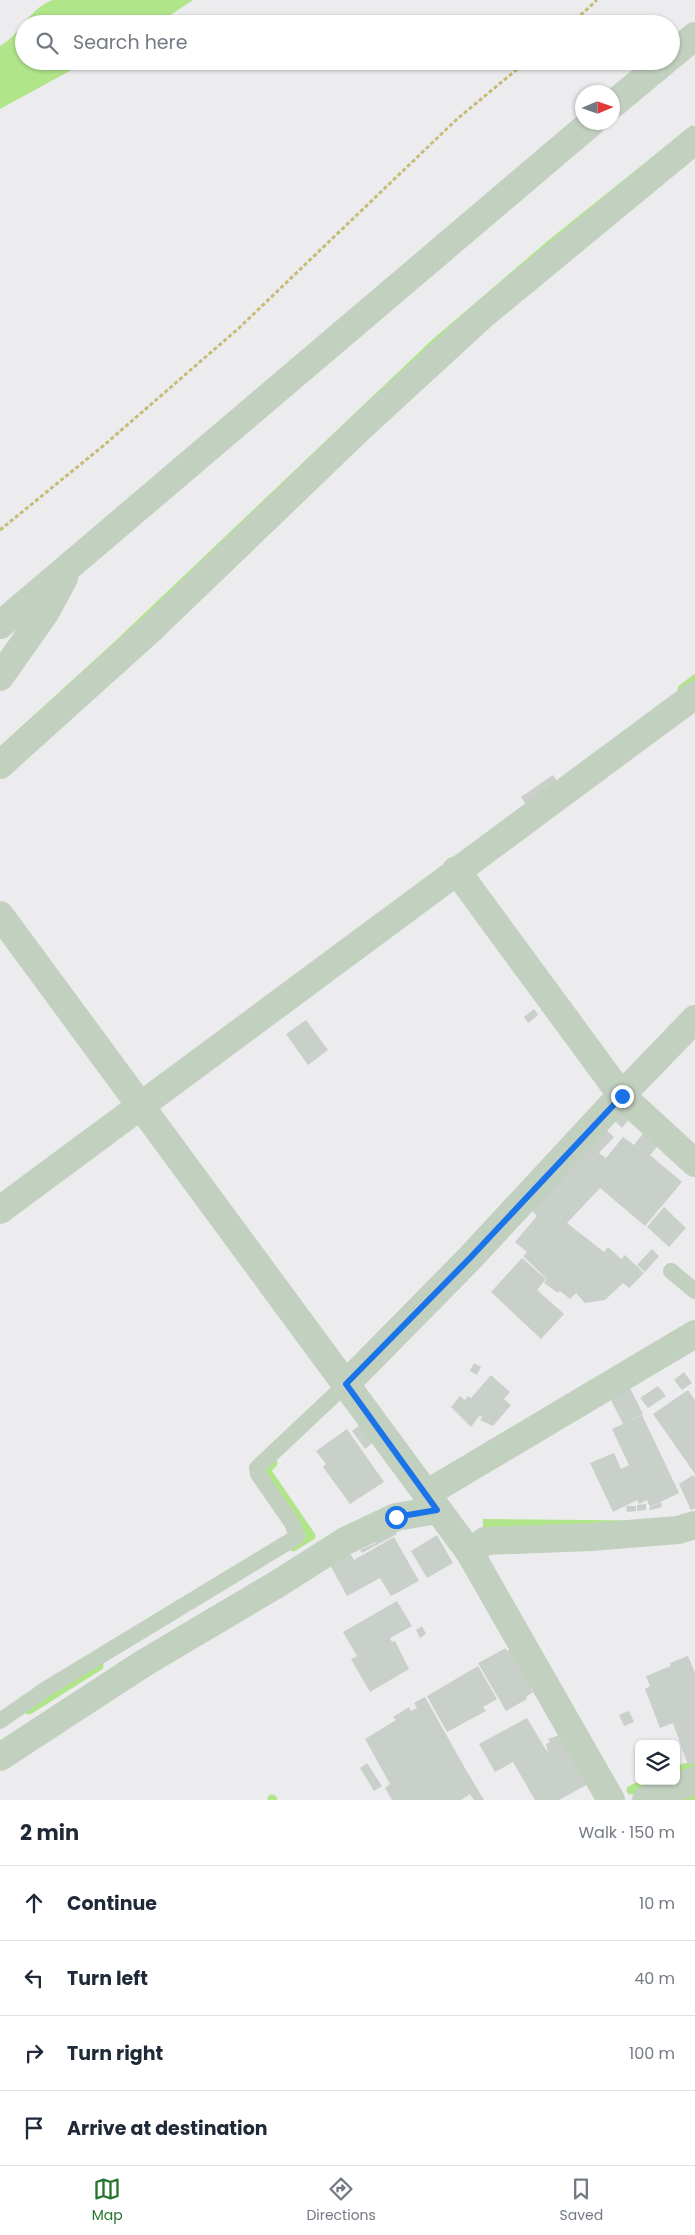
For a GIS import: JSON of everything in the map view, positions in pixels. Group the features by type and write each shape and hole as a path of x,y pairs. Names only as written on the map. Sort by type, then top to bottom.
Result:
{"street":[{"path":"680,48 695,36"},
{"path":"620,98 654,70"},
{"path":"0,625 583,130"},
{"path":"0,765 152,628 360,428 483,315 695,140"},
{"path":"0,677 45,613 71,565"},
{"path":"0,1210 456,870 695,695"},
{"path":"456,870 622,1096 695,1163"},
{"path":"0,915 470,1554 611,1800"},
{"path":"346,1384 470,1258 695,1020"},
{"path":"0,1757 144,1663 279,1583 345,1541 432,1502 695,1334"},
{"path":"470,1554 485,1541 591,1537 678,1530 695,1525"},
{"path":"646,1800 695,1780"}],"lane":[{"path":"671,1271 695,1291"},
{"path":"0,1721 46,1689 295,1538 296,1532 292,1523 258,1474 256,1468 346,1384"}],"path":[{"path":"581,15 597,0"},
{"path":"0,530 103,446 240,328 457,119 516,70"}],"shaded area":[{"path":"53,0 193,0 170,15 31,15 44,4"},
{"path":"15,34 15,70 72,70 0,109 0,46"},
{"path":"692,125 695,128 0,753 0,746 111,645 434,338 550,239"},
{"path":"483,1519 695,1521 483,1534"}],"building":[{"path":"553,775 558,783 526,805 521,797"},
{"path":"534,1009 538,1015 528,1023 524,1017"},
{"path":"306,1020 328,1050 308,1065 286,1034"},
{"path":"621,1109 630,1118 622,1128 612,1118"},
{"path":"603,1127 614,1137 599,1153 606,1158 623,1137 634,1145 645,1131 661,1143 650,1155 682,1182 645,1226 600,1188 567,1223 604,1252 608,1247 621,1259 625,1255 644,1273 629,1288 623,1283 605,1300 585,1303 576,1293 570,1299 560,1291 558,1293 544,1283 547,1279 523,1256 527,1252 515,1242 537,1216 529,1208"},
{"path":"664,1207 686,1228 669,1247 647,1227"},
{"path":"652,1249 659,1256 645,1272 637,1265"},
{"path":"522,1258 546,1279 537,1290 564,1314 541,1339 491,1292"},
{"path":"474,1363 481,1367 477,1375 470,1371"},
{"path":"684,1372 692,1383 682,1390 674,1380"},
{"path":"491,1375 510,1392 504,1399 511,1405 493,1426 480,1420 482,1417 480,1415 471,1427 451,1407 460,1396 465,1400 468,1396 471,1398"},
{"path":"629,1386 643,1414 623,1424 609,1396"},
{"path":"658,1386 666,1396 648,1408 640,1398"},
{"path":"688,1390 695,1400 695,1474 653,1414"},
{"path":"642,1415 679,1493 650,1507 647,1500 639,1504 637,1500 613,1512 590,1463 614,1453 621,1469 629,1465 612,1429"},
{"path":"361,1424 375,1441 365,1449 352,1431"},
{"path":"347,1429 384,1482 350,1504 323,1467 326,1464 316,1451"},
{"path":"693,1475 695,1478 695,1508 691,1510 679,1484"},
{"path":"661,1502 662,1507 650,1510 649,1508"},
{"path":"646,1504 646,1510 637,1511 637,1505"},
{"path":"626,1506 636,1506 636,1511 627,1512"},
{"path":"393,1527 397,1534 362,1553 360,1550 376,1543 373,1537"},
{"path":"437,1535 453,1563 427,1578 411,1551"},
{"path":"394,1537 419,1581 391,1596 380,1578 347,1596 330,1565 350,1553 354,1560"},
{"path":"397,1601 412,1626 390,1638 392,1642 395,1641 409,1669 370,1692 351,1659 357,1656 343,1632"},
{"path":"422,1626 426,1634 420,1638 416,1630"},
{"path":"506,1648 507,1651 512,1648 534,1687 531,1689 533,1692 526,1697 527,1699 506,1711 478,1663"},
{"path":"688,1656 695,1673 695,1763 688,1765 673,1723 660,1728 645,1689 650,1686 646,1676 671,1666 670,1663"},
{"path":"478,1666 497,1699 483,1707 486,1711 447,1732 427,1696"},
{"path":"425,1697 484,1800 474,1800 470,1794 461,1800 392,1800 385,1788 390,1784 365,1739 396,1720 393,1717 409,1707 411,1711 417,1708 414,1703"},
{"path":"629,1711 634,1722 624,1726 619,1715"},
{"path":"527,1718 548,1753 546,1744 550,1742 548,1739 562,1734 590,1783 559,1800 535,1800 513,1762 495,1772 479,1744"},
{"path":"367,1763 382,1786 374,1791 360,1768"}],"waterway":[{"path":"682,689 695,679"},
{"path":"273,1463 266,1470 311,1536 293,1547"},
{"path":"29,1710 99,1666"},
{"path":"680,1769 695,1766"},
{"path":"631,1790 642,1785"},
{"path":"688,1800 695,1797"}],"route":[{"path":"396,1517 437,1510 346,1384 470,1258 622,1096"}]}
